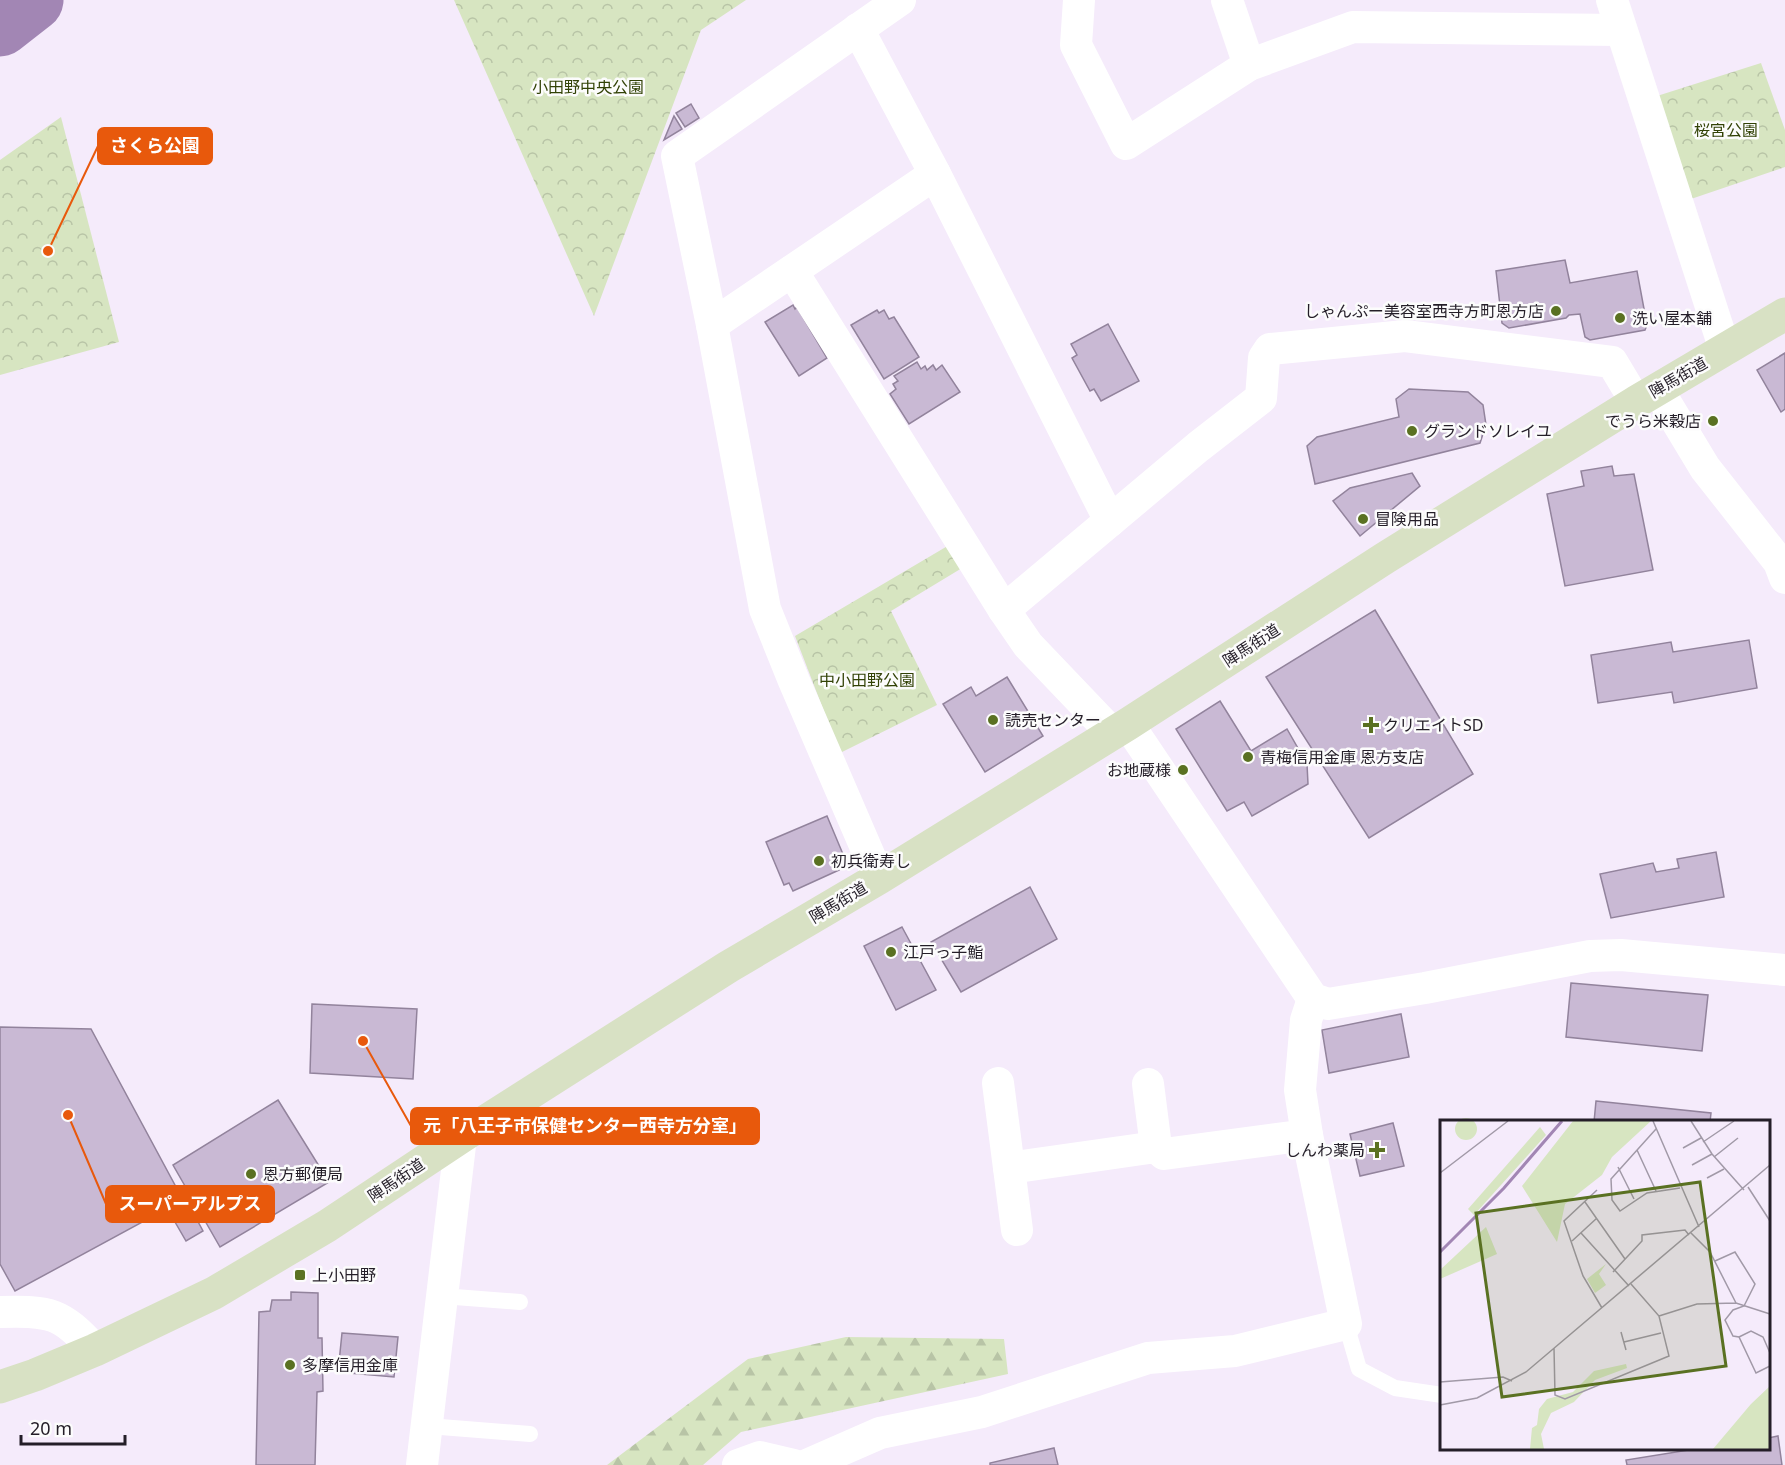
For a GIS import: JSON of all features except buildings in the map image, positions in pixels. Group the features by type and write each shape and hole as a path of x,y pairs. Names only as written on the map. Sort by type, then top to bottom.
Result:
{"main road":[{"name":"陣馬街道","path":"0,1387 95,1350 214,1293 327,1226 461,1137 728,967 879,878 1120,729 1385,558 1647,396 1785,314"}],"street":[{"path":"879,878 765,609 712,325 677,156 900,0"},
{"path":"1079,0 1076,45 1126,144 1249,65 1353,27 1425,14 1621,30"},
{"path":"1227,0 1249,65"},
{"path":"1611,0 1725,350"},
{"path":"858,29 935,174 1110,521"},
{"path":"712,325 935,174"},
{"path":"792,271 1028,645 1120,729 1312,999 1328,1004 1590,956 1620,955 1785,970"},
{"path":"1004,610 1197,447 1262,398 1264,358 1270,349 1405,336 1612,362 1647,396 1705,468 1779,562 1785,578"},
{"path":"807,1465 880,1433 982,1412 1148,1358 1236,1351 1346,1324 1307,1135 1300,1090 1306,1020 1312,999"},
{"path":"998,1083 1017,1230"},
{"path":"1148,1084 1156,1146 1164,1154 1307,1135"},
{"path":"422,1465 461,1137"},
{"path":"1009,1168 1156,1146"},
{"path":"0,1312 30,1311 58,1316 75,1328 95,1350"},
{"path":"738,1465 760,1456 794,1465"}],"lane":[{"path":"442,1296 520,1302"},
{"path":"1346,1324 1359,1369 1395,1388 1440,1395"},
{"path":"428,1426 530,1434"}],"green space":[{"name":"小田野中央公園","path":"454,0 746,0 701,30 594,316"},
{"name":"桜宮公園","path":"1761,63 1785,130 1785,167 1691,199 1657,96"},
{"path":"61,117 119,342 0,375 0,160"},
{"name":"中小田野公園","path":"956,541 967,565 891,611 937,705 840,753 795,636"},
{"path":"846,1337 1004,1339 1008,1374 741,1432 703,1465 607,1465 748,1359"}],"waterway":[{"path":"0,25 32,0"}],"place":[{"name":"さくら公園","path":"48,251"},
{"name":"しゃんぷー美容室西寺方町恩方店","path":"1556,311"},
{"name":"洗い屋本舗","path":"1620,318"},
{"name":"でうら米穀店","path":"1713,421"},
{"name":"グランドソレイユ","path":"1412,431"},
{"name":"冒険用品","path":"1363,519"},
{"name":"読売センター","path":"993,720"},
{"name":"クリエイトSD","path":"1371,725"},
{"name":"青梅信用金庫 恩方支店","path":"1248,757"},
{"name":"お地蔵様","path":"1183,770"},
{"name":"初兵衛寿し","path":"819,861"},
{"name":"江戸っ子鮨","path":"891,952"},
{"name":"元「八王子市保健センター西寺方分室」","path":"363,1041"},
{"name":"スーパーアルプス","path":"68,1115"},
{"name":"しんわ薬局","path":"1377,1150"},
{"name":"恩方郵便局","path":"251,1174"},
{"name":"上小田野","path":"300,1275"},
{"name":"多摩信用金庫","path":"290,1365"}]}
